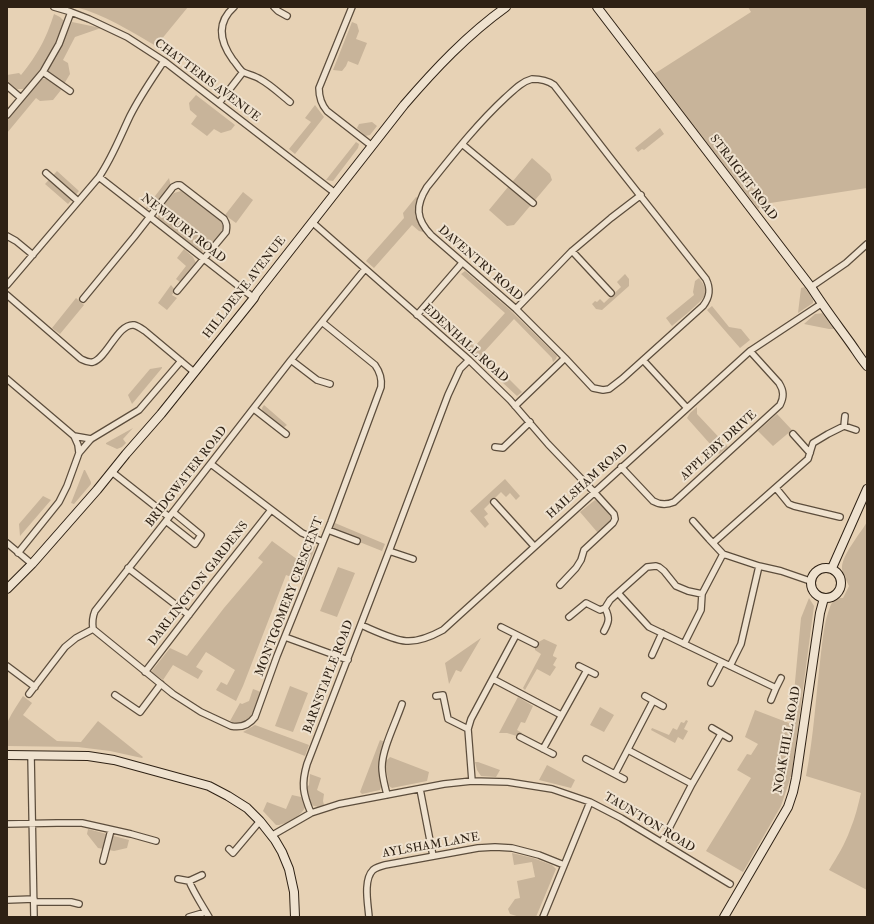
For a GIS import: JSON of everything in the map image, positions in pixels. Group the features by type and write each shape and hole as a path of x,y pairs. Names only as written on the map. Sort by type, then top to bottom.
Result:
{"street":[{"name":"CHATTERIS AVENUE","path":"54,7 89,19 127,37 164,61 335,193"},
{"path":"234,7 230,10 222,26 221,33 226,50 243,72 253,75 269,84 290,102"},
{"path":"274,7 286,16"},
{"path":"352,7 319,88 319,94 323,107 327,112 372,146"},
{"name":"STRAIGHT ROAD","path":"597,7 811,287 821,304 864,363"},
{"name":"HILLDENE AVENUE","path":"7,589 32,564 161,414 254,298 404,105 448,56 501,8"},
{"path":"7,115 43,72 59,44 71,12"},
{"path":"7,285 99,177 106,167 130,115 147,85 164,61"},
{"path":"43,72 70,91"},
{"path":"219,103 243,72"},
{"name":"DAVENTRY ROAD","path":"532,79 548,80 554,85 706,279 709,284 710,291 707,300 703,306 644,360 613,386 609,389 603,390 593,388 516,309 462,263 424,227 420,218 419,209 419,203 422,195 462,144 496,106 521,83 532,79"},
{"path":"7,86 21,98"},
{"path":"462,144 533,203"},
{"path":"46,173 78,200"},
{"name":"NEWBURY ROAD","path":"99,177 254,298"},
{"path":"83,299 173,187 180,185 224,219 227,226 226,232 177,291"},
{"path":"516,309 572,251 641,195"},
{"name":"EDENHALL ROAD","path":"312,222 468,360 515,406 548,444 614,514 614,521 584,550 581,560 576,568 560,585"},
{"path":"7,236 16,241 33,255"},
{"path":"811,287 846,263 867,244"},
{"path":"572,251 611,293"},
{"path":"417,314 462,263"},
{"name":"BRIDGWATER ROAD","path":"93,629 92,616 95,611 291,360 365,269"},
{"path":"7,295 81,359 87,362 96,360 123,329 134,325 145,331 194,372"},
{"name":"HAILSHAM ROAD","path":"361,625 406,641 431,636 442,630 750,351 821,304"},
{"name":"MONTGOMERY CRESCENT","path":"93,629 173,694 201,712 231,726 240,727 249,724 255,718 285,637 328,530 379,392 381,379 377,368 372,362 322,322"},
{"name":"APPLEBY DRIVE","path":"621,467 653,502 658,504 670,504 674,502 780,405 784,395 779,383 750,351"},
{"path":"515,406 565,358"},
{"path":"291,360 317,380 330,384"},
{"name":"BARNSTAPLE ROAD","path":"311,812 305,798 303,786 303,776 307,764 448,395 460,369 468,360"},
{"path":"644,360 687,408"},
{"path":"18,553 59,502 74,468 79,452 91,439 139,410 181,361"},
{"path":"864,363 867,373"},
{"path":"7,379 74,436 79,452"},
{"path":"254,408 286,434"},
{"path":"844,426 845,416"},
{"path":"495,447 503,448 530,422"},
{"path":"713,544 808,459 813,443 844,426 856,430"},
{"path":"793,434 810,454"},
{"path":"74,436 91,439"},
{"path":"210,464 302,534 323,542"},
{"path":"112,472 170,516 201,535 195,544 170,516"},
{"path":"776,488 789,504 840,517"},
{"path":"832,568 867,489"},
{"path":"860,505 867,497"},
{"path":"494,502 534,546"},
{"name":"DARLINGTON GARDENS","path":"145,672 271,510"},
{"path":"693,521 723,554 810,581"},
{"path":"328,530 357,542"},
{"path":"7,543 32,564"},
{"path":"389,551 413,559"},
{"path":"684,644 701,610 702,594 723,554"},
{"path":"730,666 741,644 759,566"},
{"path":"569,617 586,603 600,610 605,608 610,600 648,567 659,567 676,586 688,591 702,594"},
{"path":"128,568 189,615"},
{"path":"832,568 839,574 842,585 837,594 833,597 824,598 815,594 810,581 817,570 832,568"},
{"path":"618,593 649,627 776,688"},
{"name":"NOAK HILL ROAD","path":"724,917 788,807 793,792 820,613 824,598"},
{"path":"604,631 608,622 608,614 605,608"},
{"path":"501,627 534,644"},
{"path":"29,694 65,647 76,638 93,629"},
{"path":"652,654 662,633"},
{"path":"472,781 468,729 471,719 516,636"},
{"path":"285,637 348,660"},
{"path":"711,683 722,662"},
{"path":"7,666 35,687"},
{"path":"579,666 595,674"},
{"path":"543,749 587,670"},
{"path":"770,700 781,678"},
{"path":"493,679 561,715"},
{"path":"115,695 140,712 161,684"},
{"path":"436,696 443,696 448,719 468,729"},
{"path":"645,696 663,706"},
{"path":"615,774 653,701"},
{"path":"387,795 382,763 387,744 402,704"},
{"path":"712,728 729,738"},
{"path":"662,842 692,784 721,734"},
{"path":"520,737 552,754"},
{"path":"628,750 692,784"},
{"path":"7,755 88,756 114,760 209,786 228,796 247,808 260,821 282,852 289,869 294,892 296,917"},
{"path":"31,755 34,917"},
{"path":"586,759 624,779"},
{"name":"TAUNTON ROAD","path":"271,836 311,812 339,804 444,784 472,781 508,782 540,786 590,802 662,842 730,884"},
{"path":"420,789 433,856"},
{"path":"543,917 590,802"},
{"path":"229,849 233,853 260,821"},
{"path":"7,824 82,823 156,841"},
{"path":"103,861 111,830"},
{"name":"AYLSHAM LANE","path":"369,917 367,881 377,867 478,848 501,847 512,848 539,855 564,865"},
{"path":"178,879 189,880 202,875"},
{"path":"189,880 194,893 208,915 189,917"},
{"path":"7,900 70,902 79,904"}],"shaded area":[{"path":"75,7 188,7 156,46 107,18"},
{"path":"748,7 867,7 867,188 764,204 758,209 654,74 751,12"},
{"path":"54,14 64,21 55,43 44,63 25,89 17,89 7,81 7,75 19,73 21,75 41,46"},
{"path":"72,22 101,28 75,37 63,60 68,63 70,74 64,84 46,72 62,44"},
{"path":"352,22 357,24 359,31 356,39 367,43 358,65 348,61 342,71 333,70"},
{"path":"47,78 60,87 61,90 53,100 40,101 36,98 7,133 7,121 41,79"},
{"path":"196,95 235,125 231,130 221,133 214,129 207,136 191,124 197,116 190,110 189,103"},
{"path":"315,105 324,117 295,154 289,149 311,122 305,118"},
{"path":"372,122 377,126 370,135 365,136 357,128 359,124"},
{"path":"660,128 664,134 644,150 642,149 638,152 635,148"},
{"path":"356,142 359,144 358,148 333,181 326,180"},
{"path":"532,158 550,174 552,180 514,225 507,226 489,210"},
{"path":"57,171 79,191 68,204 45,184"},
{"path":"169,178 171,187 154,209 145,209"},
{"path":"181,191 221,221 223,226 222,231 207,250 201,252 158,218 158,212 174,193"},
{"path":"243,192 253,200 236,223 225,215"},
{"path":"416,197 418,198 415,216 423,232 419,231 412,225 374,268 366,261 404,218 403,213"},
{"path":"184,249 193,257 196,263 181,283 176,279 186,266 177,258"},
{"path":"465,271 509,309 557,356 553,362 552,358 514,319 483,353 522,392 517,396 427,313 431,307 475,346 505,313 461,274"},
{"path":"625,274 629,279 629,286 602,310 596,309 592,304 600,299 604,303 621,287 617,282"},
{"path":"699,278 705,288 705,295 672,326 666,318 694,295 693,292 695,281"},
{"path":"171,285 175,290 172,295 177,298 167,310 158,303"},
{"path":"805,287 813,300 813,303 798,313 801,288"},
{"path":"76,298 84,305 60,334 52,328"},
{"path":"712,306 729,327 741,329 750,340 740,348 707,310"},
{"path":"824,313 836,329 804,324 815,314"},
{"path":"162,367 132,404 128,395 150,369"},
{"path":"264,405 287,425 283,428 263,413 262,408"},
{"path":"697,407 697,414 728,447 719,454 687,418"},
{"path":"777,414 792,430 773,446 758,431"},
{"path":"133,428 123,439 126,443 122,447 117,449 106,444 106,443"},
{"path":"84,470 91,484 74,504 71,503"},
{"path":"505,479 520,496 516,500 510,493 506,497 501,492 484,509 488,514 484,517 489,524 485,528 470,511"},
{"path":"43,496 51,500 20,536 19,524"},
{"path":"595,500 601,503 610,516 610,522 598,533 580,512"},
{"path":"867,522 867,890 829,870 848,835 861,793 806,776 826,618 832,603 838,598 843,598 849,586 842,569 842,564 844,558"},
{"path":"335,523 385,544 382,551 332,529"},
{"path":"272,541 298,560 310,543 314,544 315,548 302,581 286,575 236,701 216,690 221,682 227,685 235,670 206,652 196,667 203,671 198,679 173,665 163,680 151,672 170,648 187,656 224,608 263,562 258,558"},
{"path":"338,567 355,573 337,617 320,611"},
{"path":"809,598 814,606 792,773 781,806 743,872 706,851 751,778 737,770 747,754 751,755 758,744 745,737 755,710 789,723 792,714 801,618"},
{"path":"481,638 461,672 456,670 449,684 445,663"},
{"path":"544,639 557,645 553,655 557,658 553,665 556,667 550,676 537,669 525,690 523,688 541,654 535,650 535,644"},
{"path":"290,686 308,693 293,732 275,726"},
{"path":"253,689 261,692 251,716 243,722 237,723 230,721 240,703 242,704 249,701"},
{"path":"23,696 32,703 23,715 57,741 81,742 98,721 143,757 78,747 7,746 8,721"},
{"path":"518,697 533,706 525,723 521,722 517,730 522,733 520,737 507,733 499,733"},
{"path":"600,707 614,715 604,732 590,725"},
{"path":"686,720 688,721 684,729 688,731 683,740 678,737 675,743 651,730 652,728 669,735 673,728 677,730 681,722 684,723"},
{"path":"255,725 309,745 305,756 243,732"},
{"path":"380,740 385,742 380,764 380,790 362,794 360,792"},
{"path":"390,757 429,772 427,781 392,788 389,786 386,768 386,761"},
{"path":"475,762 500,770 496,777 481,776 477,770"},
{"path":"547,765 575,780 571,788 539,780"},
{"path":"310,774 321,778 317,790 324,794 324,805 318,807 311,805 306,788 309,785"},
{"path":"292,795 301,797 305,807 304,810 292,820 276,825 263,811 267,802 286,809"},
{"path":"619,799 638,807 634,817 614,807"},
{"path":"88,829 129,840 127,848 114,851 98,848 87,834"},
{"path":"512,853 533,858 552,865 556,869 536,917 520,917 510,914 508,909 515,899 520,898 517,881 535,877 532,862 514,865"}]}
